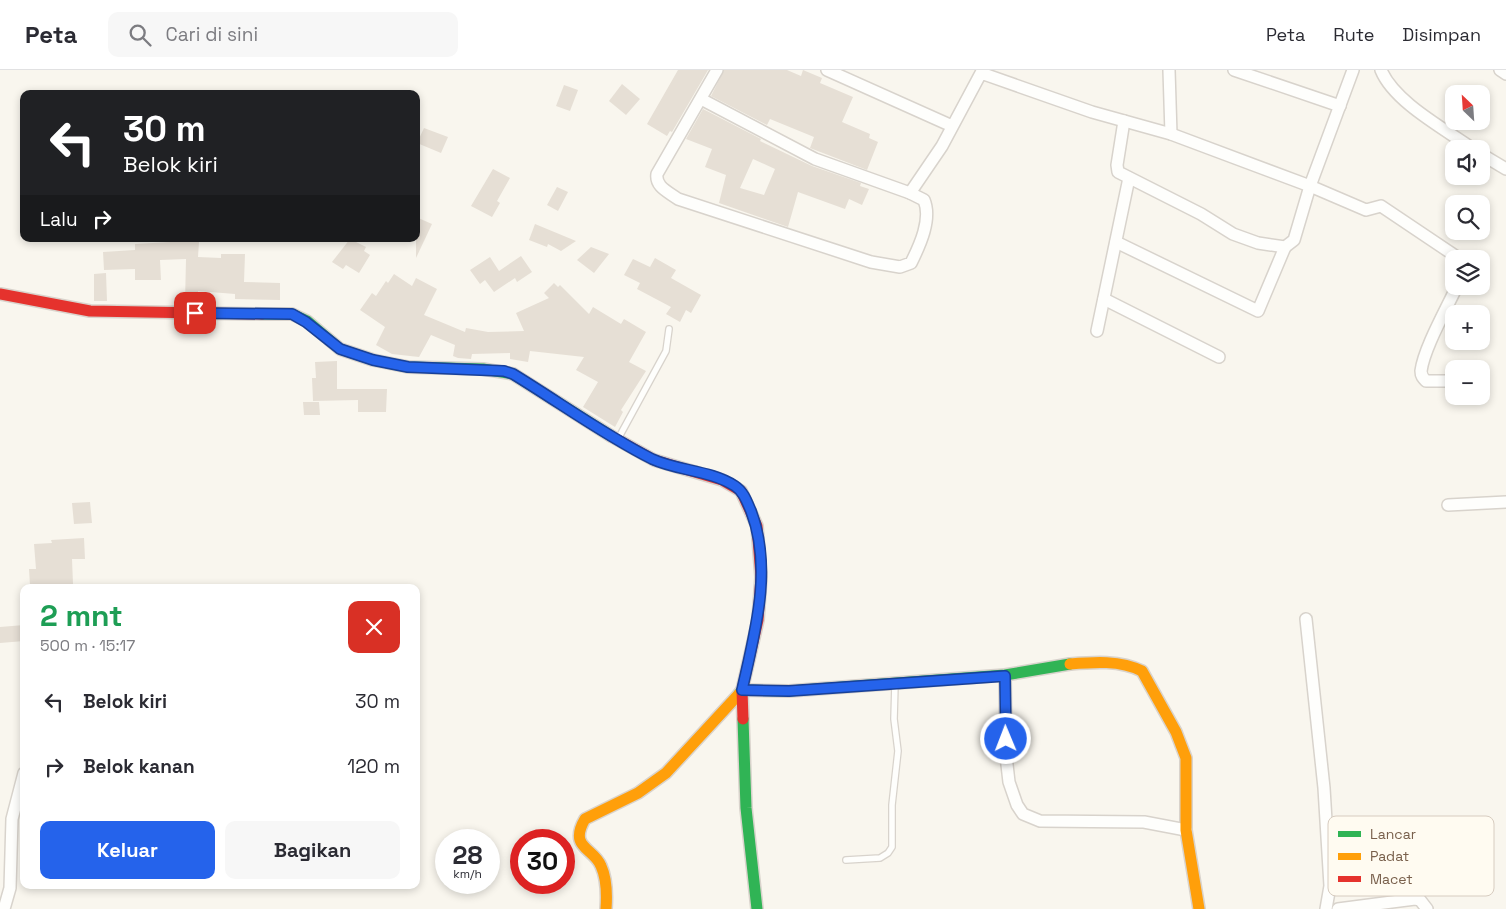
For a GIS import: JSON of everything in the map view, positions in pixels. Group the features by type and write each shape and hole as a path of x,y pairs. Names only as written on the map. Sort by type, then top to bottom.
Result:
{"street":[{"path":"701,99 815,159 910,193 924,200 927,209 926,222 912,263 900,267 871,262 678,199 661,186 657,182 657,174 717,70"},
{"path":"827,70 952,126"},
{"path":"1169,70 1171,134"},
{"path":"1234,70 1340,106"},
{"path":"1116,242 1258,311 1285,247 1294,240 1310,186 1353,70"},
{"path":"1381,70 1386,81 1397,93 1461,140"},
{"path":"1500,70 1506,74"},
{"path":"910,193 942,146 982,72 1124,121 1171,134 1310,186 1366,210 1381,206 1447,250"},
{"path":"1124,121 1117,165 1118,172 1201,214 1233,234 1258,243 1285,247"},
{"path":"1490,159 1506,169"},
{"path":"1097,331 1129,178"},
{"path":"0,294 90,312 292,314 306,322 340,349 373,360 408,367 483,369 513,374 618,440 654,460 733,485 746,499 757,526 762,577 758,620 742,690 746,808 757,909"},
{"path":"1445,381 1426,381 1422,377 1421,371 1428,350 1453,295"},
{"path":"1104,299 1218,357"},
{"path":"1448,505 1506,502"},
{"path":"1306,619 1324,788 1328,853"},
{"path":"606,909 607,894 601,864 588,855 581,846 580,825 585,819 656,782 690,749 742,690 789,691 895,682 1005,676 1030,668 1069,664 1116,664 1139,668 1176,732 1186,758 1186,830 1199,909"},
{"path":"1005,676 1006,756 1010,782 1017,805 1023,814 1040,821 1144,822 1186,830"},
{"path":"4,909 10,888 12,819 20,788"},
{"path":"0,816 12,819"},
{"path":"1326,909 1328,896"},
{"path":"1338,909 1414,899 1420,900 1427,909"}],"lane":[{"path":"618,440 666,351 669,328"},
{"path":"846,860 880,858 888,853 892,847 892,805 898,750 894,719 895,682"}],"building":[{"path":"678,70 708,70 672,132 670,131 667,136 647,124"},
{"path":"724,70 787,70 801,76 803,70 822,78 820,83 853,97 842,122 870,134 869,138 878,142 867,170 810,148 814,137 770,119 767,125 711,96"},
{"path":"622,84 640,99 626,115 609,101"},
{"path":"564,85 578,90 570,111 556,106"},
{"path":"703,109 761,139 760,141 812,166 861,183 860,186 869,189 862,205 849,199 845,209 798,192 788,227 719,203 726,175 705,167 712,149 686,139","holes":["753,159 775,169 764,195 740,188"]},
{"path":"424,128 448,137 441,153 420,144 420,137"},
{"path":"493,169 510,178 497,201 500,203 492,217 471,206"},
{"path":"557,187 568,192 558,211 547,205"},
{"path":"420,219 432,224 416,258 416,242 420,242"},
{"path":"535,224 576,241 561,251 548,244 547,247 529,240"},
{"path":"199,242 198,257 221,258 221,254 245,254 244,282 280,283 280,300 235,299 235,294 198,291 198,303 185,302 186,259 160,260 161,280 135,280 135,269 104,270 103,252 135,250 135,244"},
{"path":"348,242 356,242 366,247 364,251 370,255 359,273 346,265 343,269 332,262"},
{"path":"591,247 609,254 594,273 577,260"},
{"path":"521,256 532,272 517,282 515,278 494,292 485,280 480,284 470,270 490,257 499,271"},
{"path":"655,258 676,270 671,278 701,295 691,313 686,310 680,322 666,314 671,307 637,289 640,283 624,275 633,259 650,267"},
{"path":"106,273 107,301 94,301 94,274"},
{"path":"394,274 412,286 416,278 437,289 424,315 465,332 466,328 488,332 524,331 516,313 549,298 544,293 554,283 558,287 560,285 589,314 593,307 621,324 624,319 646,332 629,362 646,371 621,410 623,412 615,427 583,407 598,382 576,370 584,357 530,351 528,362 510,359 510,353 472,354 471,359 458,358 453,356 455,345 431,335 419,357 392,354 376,345 385,327 360,310 372,293 376,296 386,281 388,283"},
{"path":"337,361 337,389 387,389 386,412 358,412 358,400 313,401 312,378 316,378 315,362"},
{"path":"303,402 319,402 320,415 304,415"},
{"path":"90,502 92,523 74,524 72,503"},
{"path":"84,538 85,559 72,559 73,584 30,584 29,569 36,569 34,544 52,543 51,540"},
{"path":"20,625 20,641 0,643 0,627"}],"traffic: fast":[{"path":"262,314 292,314 307,321 340,349 373,360 408,367 483,369 513,374 611,436"},
{"path":"739,694 742,690 789,691 1005,675 1070,664"},
{"path":"743,719 746,808 757,909"}],"traffic: slow":[{"path":"1070,664 1116,663 1142,671 1176,732 1186,758 1186,830 1199,909"},
{"path":"606,909 606,887 603,871 598,860 584,847 579,836 585,819 638,793 666,773 739,694"}],"traffic: jam":[{"path":"0,294 90,311 262,314"},
{"path":"611,436 654,460 722,480 741,491 757,526 761,577 758,620 742,690 743,719"}],"route":[{"path":"195,313 269,312 292,314 298,316 340,349 373,360 408,367 504,371 513,374 618,440 654,460 704,474 733,485 741,491 746,499 757,526 762,577 758,620 742,690 789,691 895,682 1005,676 1006,739"}]}
